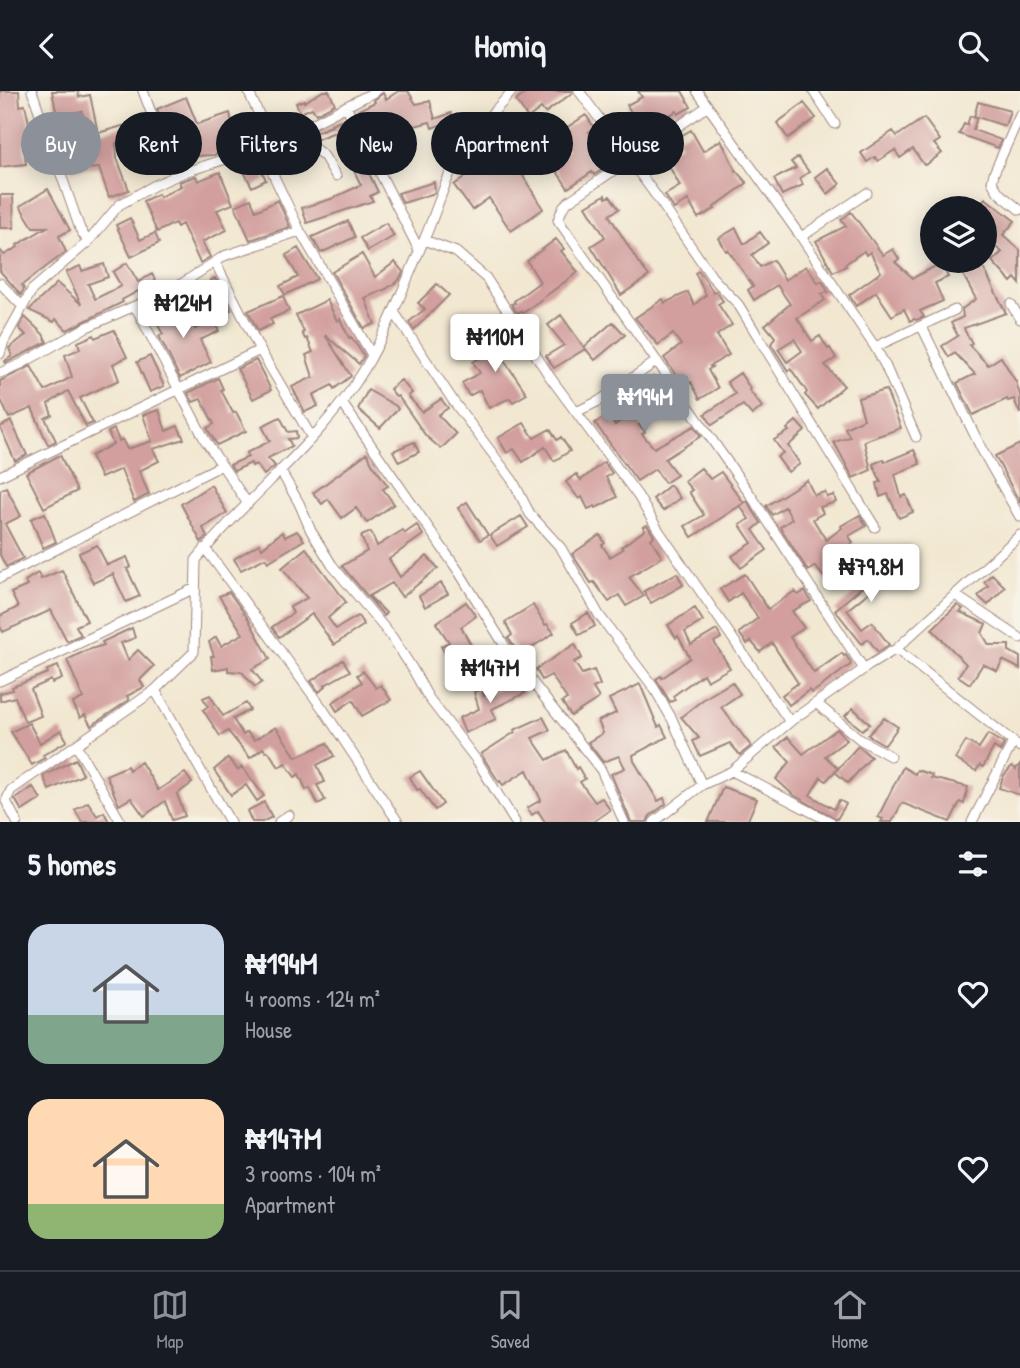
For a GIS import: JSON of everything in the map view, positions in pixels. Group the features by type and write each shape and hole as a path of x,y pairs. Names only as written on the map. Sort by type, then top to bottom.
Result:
{"street":[{"path":"32,91 80,229 88,242"},
{"path":"143,91 175,176"},
{"path":"248,91 258,112"},
{"path":"322,118 346,106 356,95 376,91"},
{"path":"17,822 6,801 7,796 155,690 194,652 195,560 342,403 372,355 394,312 459,153 481,124 512,91"},
{"path":"579,91 594,112"},
{"path":"698,91 875,347 916,437"},
{"path":"813,91 835,124"},
{"path":"346,106 419,250"},
{"path":"684,122 708,106"},
{"path":"1020,115 992,183 999,193 1020,210"},
{"path":"322,154 336,176"},
{"path":"0,354 2,339 32,290 88,242 119,205 175,176 216,163"},
{"path":"273,175 300,231 372,355"},
{"path":"606,175 569,201 563,207 558,220 752,497 864,669"},
{"path":"640,175 712,277 738,305 875,527"},
{"path":"801,237 867,193"},
{"path":"0,373 85,328 175,288 234,252 300,231"},
{"path":"424,240 456,252 486,278 550,377 638,496 790,722"},
{"path":"215,263 260,350 312,438"},
{"path":"0,283 23,307"},
{"path":"1010,305 1020,320"},
{"path":"135,306 220,465 248,504"},
{"path":"875,347 955,310"},
{"path":"394,312 454,402 513,481 530,514 561,548 598,615 654,688 672,719 702,785"},
{"path":"922,327 982,450 1020,517"},
{"path":"0,476 260,350"},
{"path":"576,412 599,401 657,361"},
{"path":"342,403 459,572 508,651 601,770 624,822"},
{"path":"0,578 220,465"},
{"path":"280,470 299,503 310,531 331,565 392,637 428,697 478,762 515,822"},
{"path":"654,822 702,785 732,771 790,722 897,649 1019,537"},
{"path":"205,548 323,709 398,822"},
{"path":"0,681 195,588"},
{"path":"955,594 1020,638"},
{"path":"897,649 1017,744 972,822"},
{"path":"155,690 230,822"},
{"path":"816,703 861,740 890,756"},
{"path":"76,745 121,822"},
{"path":"732,771 831,822"},
{"path":"279,822 289,815"}],"building":[{"path":"0,91 19,91 20,106 25,105 27,112 21,112 21,165 0,167"},
{"path":"52,91 78,91 79,97 90,95 94,112 56,112"},
{"path":"323,91 329,91 335,104 320,112 315,112 312,108 300,112 296,103 304,102"},
{"path":"399,91 408,91 416,104 430,101 433,112 431,125 430,122 417,125 417,112 357,111 375,102 383,93 386,99"},
{"path":"528,91 572,91 546,112 541,108 536,112 524,112 516,101"},
{"path":"638,91 682,91 691,107 682,112 631,112 627,105 642,97"},
{"path":"186,97 192,112 158,112 157,109"},
{"path":"978,102 1010,111 1005,126 977,117 973,130 1001,140 998,148 959,134 964,124 967,125 970,116 974,117"},
{"path":"804,103 816,118 788,138 777,123"},
{"path":"587,117 588,175 568,188 559,175 573,175 573,124"},
{"path":"216,118 216,154 202,156 202,122"},
{"path":"924,118 940,140 934,144 942,153 927,164 924,165 913,149 900,158 895,150 878,161 875,157 867,162 861,153 893,131 897,136"},
{"path":"336,122 336,134 335,132 322,137 322,130 332,126 331,124"},
{"path":"115,128 115,175 123,175 129,190 109,197 101,174 101,132"},
{"path":"691,130 703,151 721,140 736,171 747,183 714,207 715,209 698,218 688,200 674,209 665,195 680,186 674,175 684,175 684,134"},
{"path":"798,157 809,172 800,178 803,185 782,195 774,179 796,168 791,162"},
{"path":"827,168 840,184 828,194 815,177"},
{"path":"216,174 221,175 233,204 217,210 227,230 202,242 210,257 200,263 182,224 177,227 175,223 157,232 143,201 158,194 160,197 181,186 179,182 196,176 198,181"},
{"path":"246,175 264,175 266,180 252,187"},
{"path":"356,175 370,175 378,192 370,196 373,201 307,223 302,208 331,199 361,185"},
{"path":"468,175 524,175 543,209 511,231 489,198 472,210 454,185"},
{"path":"434,182 435,193 403,203 398,193"},
{"path":"48,189 70,230 59,236 66,252 22,285 24,289 21,295 0,271 0,250 4,255 47,227 33,227 20,206"},
{"path":"0,195 13,195 14,228 0,228"},
{"path":"605,195 606,198 610,196 619,209 609,215 649,276 621,295 591,246 605,237 586,206"},
{"path":"251,199 256,211 278,200 290,227 250,240 235,206"},
{"path":"997,207 1015,221 1003,235 1020,250 1020,284 1015,278 1011,282 997,267 997,256 1002,252 997,248"},
{"path":"851,212 883,255 893,249 899,259 895,262 913,278 922,273 946,273 948,277 935,283 943,301 920,311 924,317 910,321 904,309 892,316 876,292 856,306 849,295 881,272 870,252 866,255 864,251 845,264 846,266 833,272 816,241 846,226 841,220"},
{"path":"130,218 140,240 155,233 159,243 131,257 116,225"},
{"path":"348,221 355,237 321,253 312,237"},
{"path":"386,223 394,236 368,251 360,238"},
{"path":"736,228 744,244 760,232 768,243 752,255 760,267 773,260 785,280 806,266 818,283 822,281 824,284 828,292 821,294 825,300 797,318 812,341 820,336 828,349 830,348 836,358 825,365 844,386 818,409 805,395 807,392 793,372 790,369 788,371 771,344 775,337 765,325 790,304 777,285 754,300 748,290 753,286 719,238","holes":["794,339 802,351 787,362 778,349"]},
{"path":"556,239 564,249 561,251 578,272 523,313 517,313 511,304 540,282 527,261"},
{"path":"298,248 317,279 285,295 280,286 298,277 286,255"},
{"path":"362,254 375,277 395,262 403,272 399,280 386,289 365,298 375,324 364,328 332,272"},
{"path":"127,263 138,282 152,274 156,281 122,300 123,302 67,330 56,319 54,322 29,310 57,283 81,304 66,272 80,266 82,271 104,264 108,277 88,284 95,299 121,286 113,272"},
{"path":"699,271 723,301 718,304 732,325 717,335 729,355 708,370 718,388 700,399 691,382 684,387 664,358 681,345 673,334 658,345 635,318 663,299 665,303 688,292 694,305 706,295 695,273"},
{"path":"962,273 986,273 1006,313 964,328 972,343 969,345 988,365 1001,357 1016,382 1020,395 1020,414 1014,399 1007,399 973,415 957,383 975,374 955,353 949,357 942,346 958,336 951,323 963,317 962,309 976,299"},
{"path":"215,278 231,310 223,313 210,281"},
{"path":"437,284 449,295 414,330 409,322 425,309 418,303"},
{"path":"283,296 289,311 270,319 273,324 258,331 248,311"},
{"path":"327,300 337,321 340,319 349,338 351,337 364,356 359,364 325,335 351,376 334,389 332,385 313,395 318,406 305,412 292,387 313,377 306,355 313,352 296,315"},
{"path":"159,303 168,320 189,312 195,329 213,320 219,331 200,340 211,362 180,378 159,336 163,334 148,308"},
{"path":"561,315 585,349 554,368 546,356 564,345 548,325"},
{"path":"25,317 43,334 47,342 6,363 12,356 9,348 26,335 19,328"},
{"path":"613,322 625,335 595,360 584,347"},
{"path":"509,327 514,334 507,342 510,345 500,354 527,394 513,402 510,398 489,408 480,390 469,396 462,383 480,373 473,362 481,357 478,353"},
{"path":"114,330 127,357 113,364 119,380 80,398 93,423 86,426 68,391 48,404 52,415 45,418 56,441 48,445 32,408 9,418 0,398 0,381 31,366 45,391 72,377 65,355 80,349 78,342"},
{"path":"150,356 164,386 150,392 137,362"},
{"path":"256,360 271,390 253,399 237,369"},
{"path":"740,373 762,407 752,415 743,405 712,425 705,414 735,394 727,382"},
{"path":"653,377 661,391 664,389 673,403 639,425 645,432 642,434 654,448 694,426 701,436 665,459 677,475 665,483 655,469 637,481 595,423 608,415 615,425 634,410 625,394"},
{"path":"218,378 233,413 236,412 246,431 217,445 207,428 214,424 201,399 193,402 188,393"},
{"path":"401,380 412,393 408,396 422,412 441,399 448,408 438,415 456,434 441,449 426,436 390,389"},
{"path":"368,390 398,409 380,428 358,409"},
{"path":"886,390 901,428 864,441 871,470 853,478 834,442 850,437 845,428 864,419 858,398"},
{"path":"159,410 166,431 178,426 184,439 153,449 159,461 139,471 149,494 134,502 121,469 101,478 91,456 113,444 108,432 114,429 119,441 122,439 127,449 152,441 143,415"},
{"path":"280,417 288,432 296,431 297,438 288,439 292,446 268,458 275,466 264,475 256,464 252,466 251,463 234,471 230,465 248,457 246,453 270,441 262,426"},
{"path":"11,421 27,455 15,461 0,427"},
{"path":"796,421 805,431 788,446 800,464 788,472 777,457 783,453 774,440 789,431 787,429"},
{"path":"524,423 534,438 550,429 557,440 561,437 570,451 554,461 545,447 523,462 514,449 507,453 498,438"},
{"path":"414,442 419,452 399,462 393,451"},
{"path":"1020,444 1020,503 995,456"},
{"path":"914,450 920,464 895,474 901,497 906,495 913,512 899,518 888,494 880,497 877,483 881,482 873,464"},
{"path":"367,453 388,486 383,489 394,504 367,523 356,508 342,518 328,499 322,504 313,493"},
{"path":"60,455 77,491 44,508 26,473"},
{"path":"604,462 612,473 606,477 617,497 596,508 595,506 588,509 582,497 579,499 566,482 576,474 581,480"},
{"path":"701,468 710,479 721,472 744,503 692,537 685,526 704,515 689,492 692,490 684,481"},
{"path":"807,480 814,495 825,492 827,497 834,495 836,502 820,507 823,513 813,519 826,540 842,528 841,526 860,515 866,526 849,536 853,543 840,552 848,564 827,581 815,566 808,571 780,527 792,519 785,507 772,515 766,506"},
{"path":"211,485 227,513 203,528 207,537 201,542 181,504"},
{"path":"670,485 680,498 663,511 653,499"},
{"path":"6,487 21,516 5,524 23,558 6,567 0,555 0,490"},
{"path":"747,501 761,523 753,530 767,550 741,568 732,556 752,543 740,525 749,519 740,506"},
{"path":"467,502 488,535 480,540 458,508"},
{"path":"45,513 56,542 43,548 31,519"},
{"path":"521,516 528,527 497,546 490,535"},
{"path":"417,525 423,535 389,559 400,577 427,556 438,568 402,597 392,583 369,596 386,613 384,616 342,566 367,551 361,536 371,532 377,546"},
{"path":"647,525 654,536 651,539 662,557 629,577 644,596 626,606 619,595 609,602 594,582 591,583 572,554 600,535 605,543 602,545 610,557 645,530 643,527"},
{"path":"297,531 304,540 268,562 265,558 241,570 234,559 259,544 262,548 282,532 285,537"},
{"path":"97,545 107,565 127,557 131,567 127,569 140,596 126,602 113,574 93,583 79,553"},
{"path":"306,548 346,602 328,618 336,629 358,616 364,625 334,645 312,614 279,637 272,627 293,613 290,607 307,598 282,568"},
{"path":"908,548 915,555 847,610 862,629 872,622 889,645 878,652 868,639 862,644 835,610"},
{"path":"62,570 87,621 76,626 81,635 67,641 51,610 3,632 0,616 18,607 11,593 27,586 25,581 38,573 41,579"},
{"path":"677,573 683,585 651,603 644,591"},
{"path":"745,574 768,609 795,591 798,595 805,591 811,601 792,611 804,628 790,637 814,673 842,653 846,655 850,665 812,693 809,690 789,705 782,695 798,683 772,643 760,652 751,641 747,644 739,633 758,618 741,593 728,602 720,589"},
{"path":"992,574 1005,587 988,605 978,596 988,586 984,582"},
{"path":"441,583 448,594 425,607 419,596"},
{"path":"229,592 249,620 270,659 252,669 262,682 255,687 242,672 228,671 228,667 213,670 211,656 214,656 209,642 216,637 221,646 243,634 219,596"},
{"path":"466,602 476,616 461,627 471,645 455,654 466,670 454,678 447,669 452,666 441,646 449,642 436,623"},
{"path":"533,605 545,625 554,633 520,655 508,638 512,635 505,622"},
{"path":"957,605 963,609 960,612 986,624 982,633 989,645 1009,645 1009,651 1020,657 1020,669 1003,660 997,671 983,664 970,684 958,676 966,664 932,629"},
{"path":"695,608 703,621 685,632 691,645 717,630 721,638 714,642 730,668 707,681 703,674 673,696 675,700 670,702 656,679 661,676 662,678 690,658 678,636 676,638 668,625"},
{"path":"588,613 595,626 579,635 572,623"},
{"path":"132,628 135,638 121,643 128,660 138,650 154,666 140,680 144,687 127,696 129,700 91,726 85,715 80,718 73,703 83,698 67,660 104,645 102,642"},
{"path":"575,644 582,658 574,662 582,674 594,670 600,685 593,688 599,698 571,716 562,702 567,699 551,675 542,680 536,669"},
{"path":"343,660 350,671 325,685 319,692 311,681"},
{"path":"58,666 62,679 52,683 51,680 31,689 41,716 25,722 15,697 0,701 0,693 13,690 12,687 48,673 47,670"},
{"path":"363,671 376,688 381,685 391,700 362,716 353,700 337,711 332,703 362,682 357,675"},
{"path":"518,679 525,693 492,709 496,719 465,733 459,718 479,709 474,692 482,689 484,696"},
{"path":"732,682 740,694 721,707 751,746 740,755 730,743 700,756 693,741 699,738 681,717"},
{"path":"640,684 658,727 661,725 667,737 633,755 634,761 658,801 664,798 666,804 650,816 647,822 631,822 611,774 625,768 619,756 603,762 588,742 603,733 598,721 616,713 609,699"},
{"path":"210,695 223,716 246,703 250,710 233,719 243,735 247,732 254,740 276,727 296,757 327,743 334,756 317,765 325,782 317,785 325,800 318,804 310,788 306,790 299,774 295,777 285,763 279,767 268,751 263,748 250,758 228,731 220,736 203,710 208,706 203,698"},
{"path":"853,708 870,724 862,730 845,716"},
{"path":"543,717 550,730 532,738 547,760 566,750 585,779 580,782 595,802 602,798 610,810 593,822 545,822 538,811 532,815 527,808 541,800 527,770 503,785 481,754 515,732 514,730"},
{"path":"884,718 898,727 885,745 868,735"},
{"path":"29,723 40,743 61,730 67,741 32,765 11,732"},
{"path":"837,729 847,740 825,756 838,768 826,781 821,777 810,795 834,809 839,800 846,804 837,819 792,794 776,779 790,762 776,747 788,737 803,754"},
{"path":"988,734 1004,744 1000,751 994,747 983,767 980,765 976,771 955,759 966,741 979,748"},
{"path":"858,746 871,757 848,783 835,772"},
{"path":"228,758 238,770 242,767 264,796 257,801 246,785 231,795 214,770"},
{"path":"76,759 83,775 49,790 43,776"},
{"path":"141,762 158,790 185,773 192,783 177,794 185,816 172,820 165,801 144,816 131,798 119,805 106,775 127,766 129,770"},
{"path":"1020,764 1020,795 999,788 1004,775 1012,766 1016,769"},
{"path":"903,767 915,774 917,770 932,775 931,778 968,787 964,804 960,802 950,822 902,803 892,822 881,822 883,819 878,817"},
{"path":"420,771 443,804 435,810 420,789 417,790 410,777"},
{"path":"33,787 41,799 22,811 15,799"},
{"path":"723,787 757,799 747,822 708,822"},
{"path":"88,802 97,816 104,812 109,822 82,822 75,810"},
{"path":"264,802 272,817 262,822 252,822 247,811"}]}
